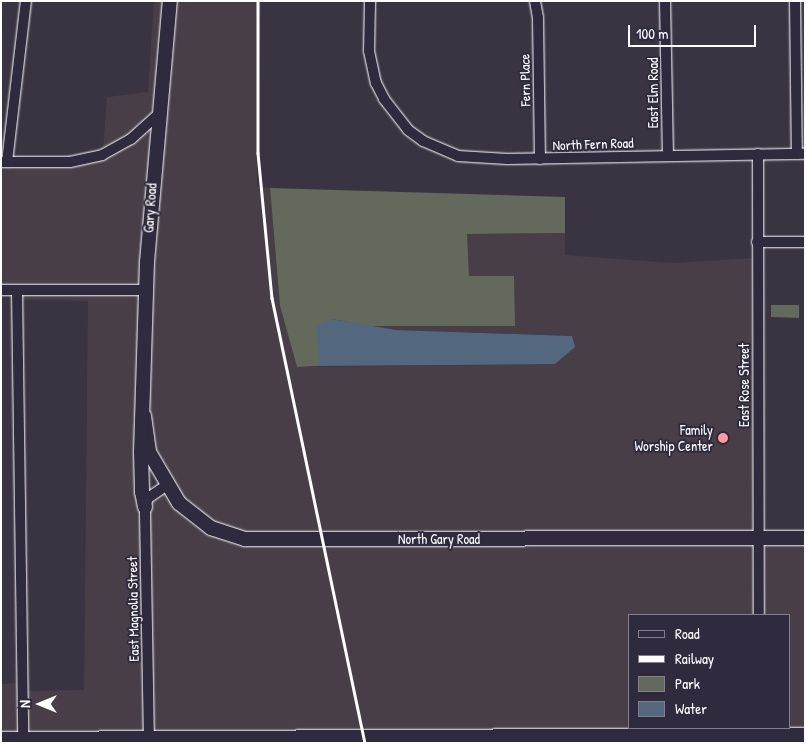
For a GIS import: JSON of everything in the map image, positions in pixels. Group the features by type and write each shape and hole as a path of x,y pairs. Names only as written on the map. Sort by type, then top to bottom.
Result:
{"main road":[{"name":"Gary Road","path":"144,416 146,290 159,114 170,1"},
{"name":"North Gary Road","path":"144,416 149,452 166,486 179,503 204,524 254,540 805,538"},
{"path":"144,416 142,492 145,507"},
{"path":"1,739 23,741 585,739 805,734"},
{"path":"621,743 658,736"}],"street":[{"path":"26,1 4,162 70,162 102,155 131,139 159,114"},
{"name":"North Fern Road","path":"370,1 368,47 376,83 396,116 423,141 458,156 540,159 801,154"},
{"name":"Fern Place","path":"534,1 538,18 540,159"},
{"name":"East Elm Road","path":"665,1 668,156"},
{"path":"795,1 801,154"},
{"name":"East Rose Street","path":"758,154 759,614"},
{"path":"757,242 805,242"},
{"path":"1,290 146,290"},
{"path":"17,290 23,741"},
{"path":"145,507 148,498 166,486"},
{"name":"East Magnolia Street","path":"145,507 149,741"}],"shaded area":[{"path":"154,1 165,1 155,112 128,135 103,149 107,97 148,92"},
{"path":"175,1 261,1 257,187 270,188 280,306 297,367 555,364 572,336 396,330 369,326 514,325 468,276 466,234 565,233 565,255 673,263 752,258 754,532 263,536 226,529 189,507 154,451 149,416 152,262"},
{"path":"153,126 141,285 1,285 1,167 85,164 104,159 134,143"},
{"path":"22,294 141,294 144,734 28,735 26,691 84,690 88,301 22,300"},
{"path":"164,492 215,534 754,541 754,614 628,614 628,729 754,730 154,734 150,507 152,500"},
{"path":"764,541 805,542 805,730 764,730 791,729 791,614 764,614"},
{"path":"17,683 18,735 1,735 1,684"}],"green space":[{"path":"270,188 565,197 565,233 467,234 469,276 514,276 515,326 369,326 332,319 319,349 319,366 297,367 280,306"},
{"path":"771,305 799,305 799,318 771,317"}],"water":[{"path":"332,319 396,330 572,336 575,347 555,364 319,366 317,326"}],"railway":[{"path":"258,1 258,153 272,298 365,743"}],"place":[{"name":"Family Worship Center","path":"723,438"}]}
